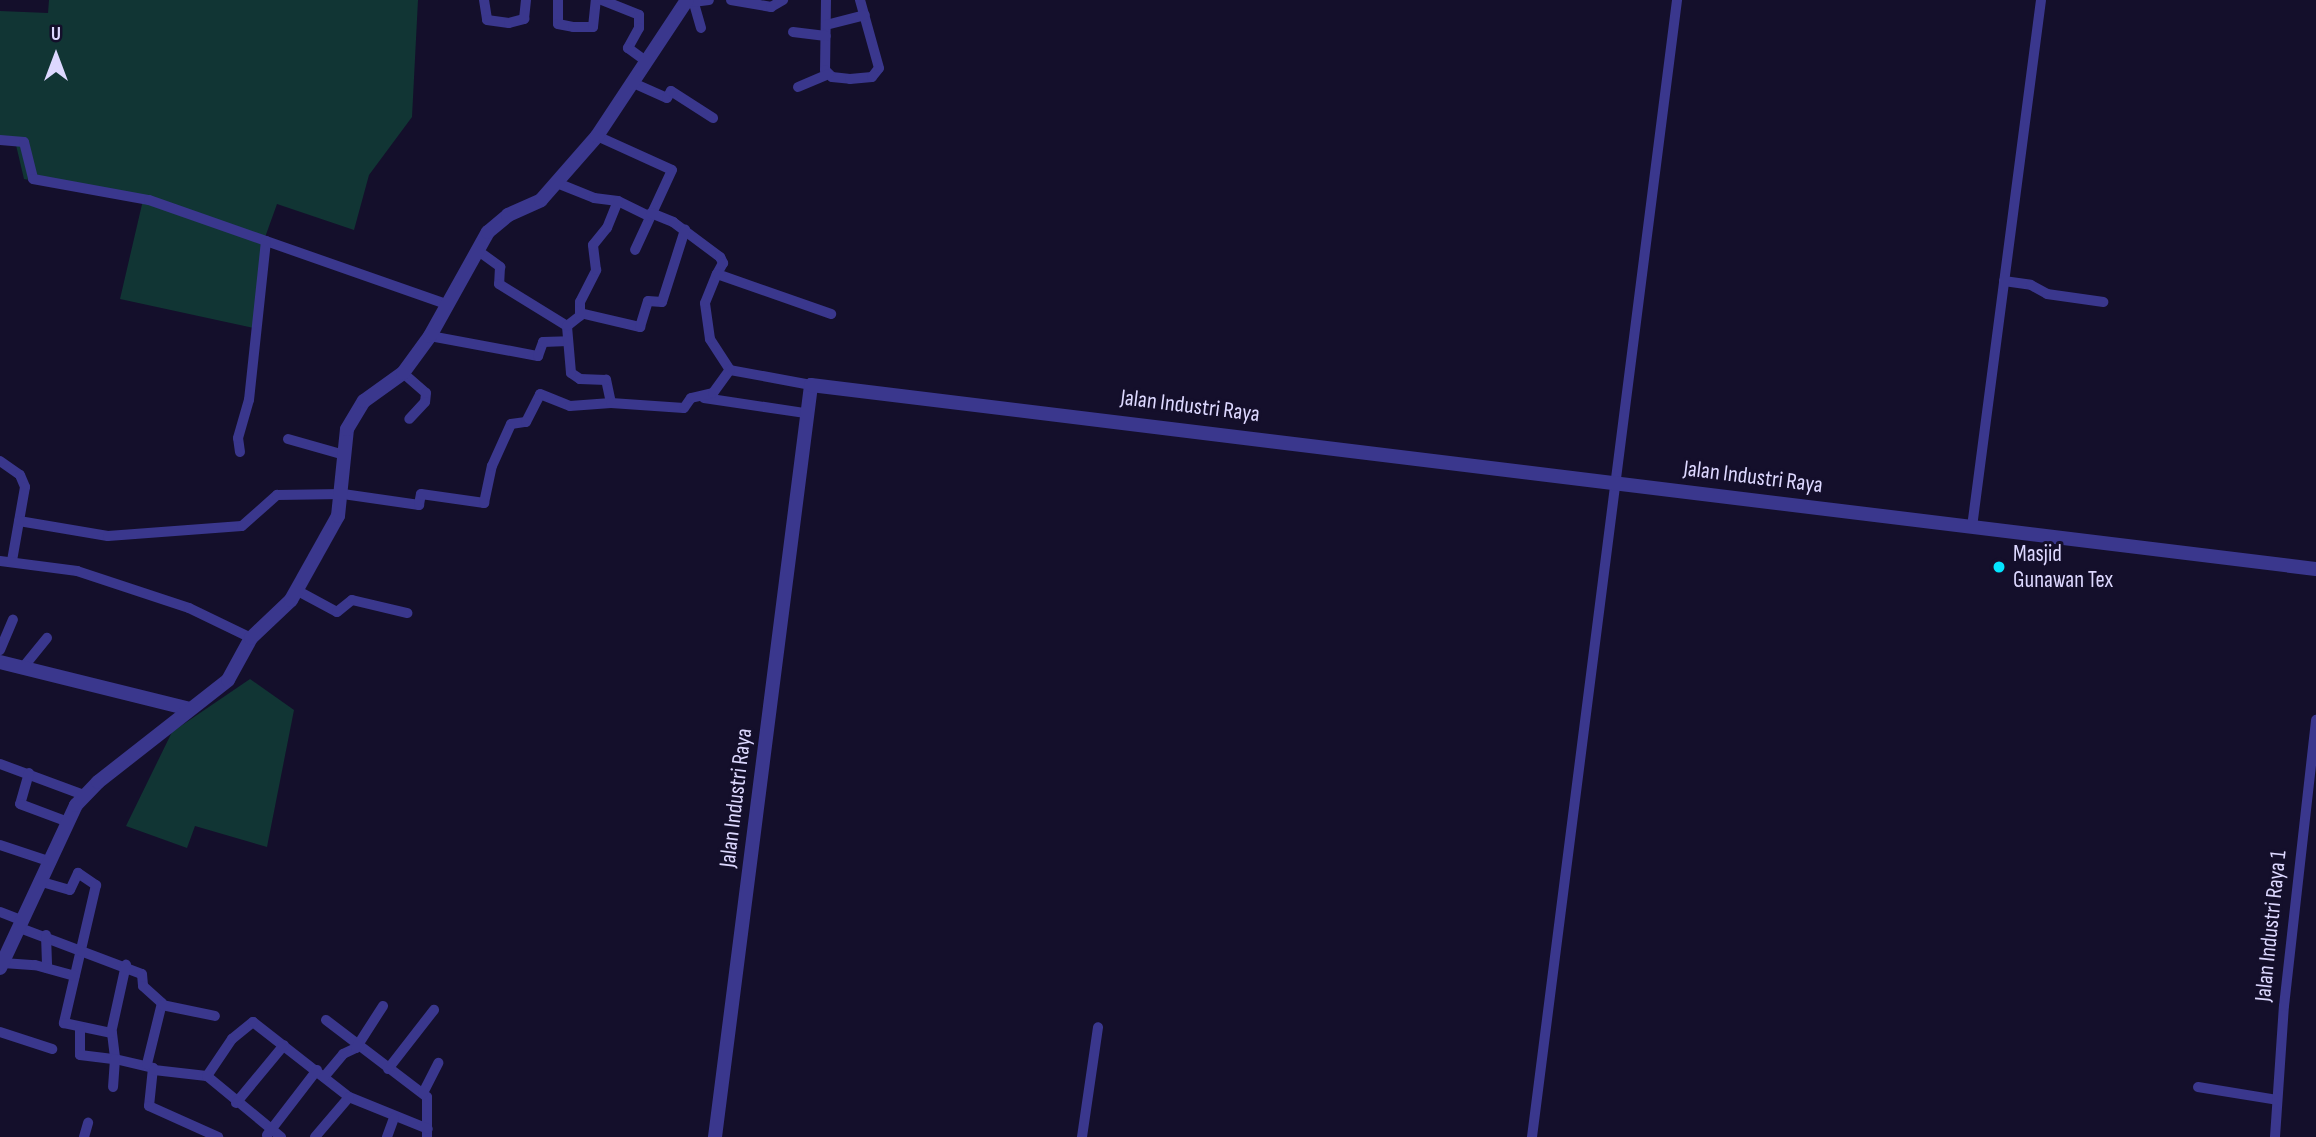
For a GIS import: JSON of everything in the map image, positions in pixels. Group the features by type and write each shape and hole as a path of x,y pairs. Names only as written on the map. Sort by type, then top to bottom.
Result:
{"street":[{"path":"484,0 487,20 516,23 524,19 526,0"},
{"path":"558,0 558,24 573,27 593,27 596,0"},
{"path":"602,0 639,15 641,22 628,48 646,61"},
{"path":"75,976 47,968 1,966 6,945 22,925 68,822 84,795 228,680 251,638 298,591 336,522 343,494 341,454 347,429 364,401 403,373 430,336 477,250 498,222 528,209 557,183 597,136 631,82 691,1 709,0"},
{"path":"732,0 771,7 783,0"},
{"path":"826,0 828,74"},
{"path":"798,87 828,74 850,79 878,73 860,0"},
{"path":"1532,1137 1677,0"},
{"path":"1972,527 2041,0"},
{"path":"691,1 701,28"},
{"path":"793,32 826,31 865,15"},
{"path":"631,82 667,98 671,91 713,118"},
{"path":"597,136 672,170 635,250"},
{"path":"0,140 24,142 33,179 149,200 448,305"},
{"path":"557,183 594,198 618,201 685,230 722,260 707,295 705,317 710,339 730,370 811,385"},
{"path":"611,402 606,380 573,377 567,326 580,313 580,302 596,270 595,240 607,228 618,201"},
{"path":"580,313 640,327 648,301 662,302 685,230"},
{"path":"240,452 238,438 249,400 266,241"},
{"path":"477,250 500,267 499,284 567,326"},
{"path":"718,274 831,314"},
{"path":"2004,281 2031,285 2047,294 2103,302"},
{"path":"430,336 538,356 543,342 568,341"},
{"path":"704,398 719,387 730,370"},
{"path":"403,373 426,393 425,402 409,419"},
{"name":"Jalan Industri Raya","path":"715,1137 804,412 811,385 2316,569"},
{"path":"19,521 108,536 242,526 272,495 343,494 419,505 421,494 484,503 492,466 511,424 526,422 540,394 570,406 611,402 684,408 691,397 804,412"},
{"path":"288,439 341,454"},
{"path":"0,461 24,480 19,521 6,561 88,575 189,608 251,638"},
{"path":"298,591 337,612 352,600 407,613"},
{"path":"0,650 13,620"},
{"path":"25,665 47,638"},
{"path":"0,662 25,665 190,709"},
{"name":"Jalan Industri Raya 1","path":"2276,1137 2277,1100 2316,720"},
{"path":"0,764 84,795"},
{"path":"29,774 20,804 68,822"},
{"path":"0,845 51,862"},
{"path":"42,882 70,890 78,873 96,885 64,1024 111,1033"},
{"path":"0,912 46,936 126,965 142,974 142,984 162,1005 215,1016"},
{"path":"46,936 47,968"},
{"path":"113,1087 115,1059 111,1033 126,965"},
{"path":"162,1005 150,1067 155,1081 147,1098 149,1106 218,1137"},
{"path":"267,1134 321,1074 342,1054 357,1045 383,1006"},
{"path":"388,1069 434,1010"},
{"path":"207,1076 232,1039 251,1022 349,1097 428,1133 429,1102 423,1093 326,1020"},
{"path":"80,1027 80,1055 207,1076 267,1134 281,1137"},
{"path":"1082,1137 1098,1027"},
{"path":"0,1032 52,1049"},
{"path":"236,1103 284,1045"},
{"path":"423,1093 438,1063"},
{"path":"2198,1087 2277,1100"},
{"path":"316,1137 349,1097"},
{"path":"387,1137 394,1118"},
{"path":"84,1137 88,1123"}],"green space":[{"path":"49,0 418,0 412,117 369,175 354,230 277,204 263,243 258,329 120,299 143,200 24,179 16,145 0,144 0,11 48,13"},
{"path":"250,679 294,710 267,847 195,826 187,848 126,826 172,732"}],"place":[{"name":"Masjid Gunawan Tex","path":"1999,567"}]}
